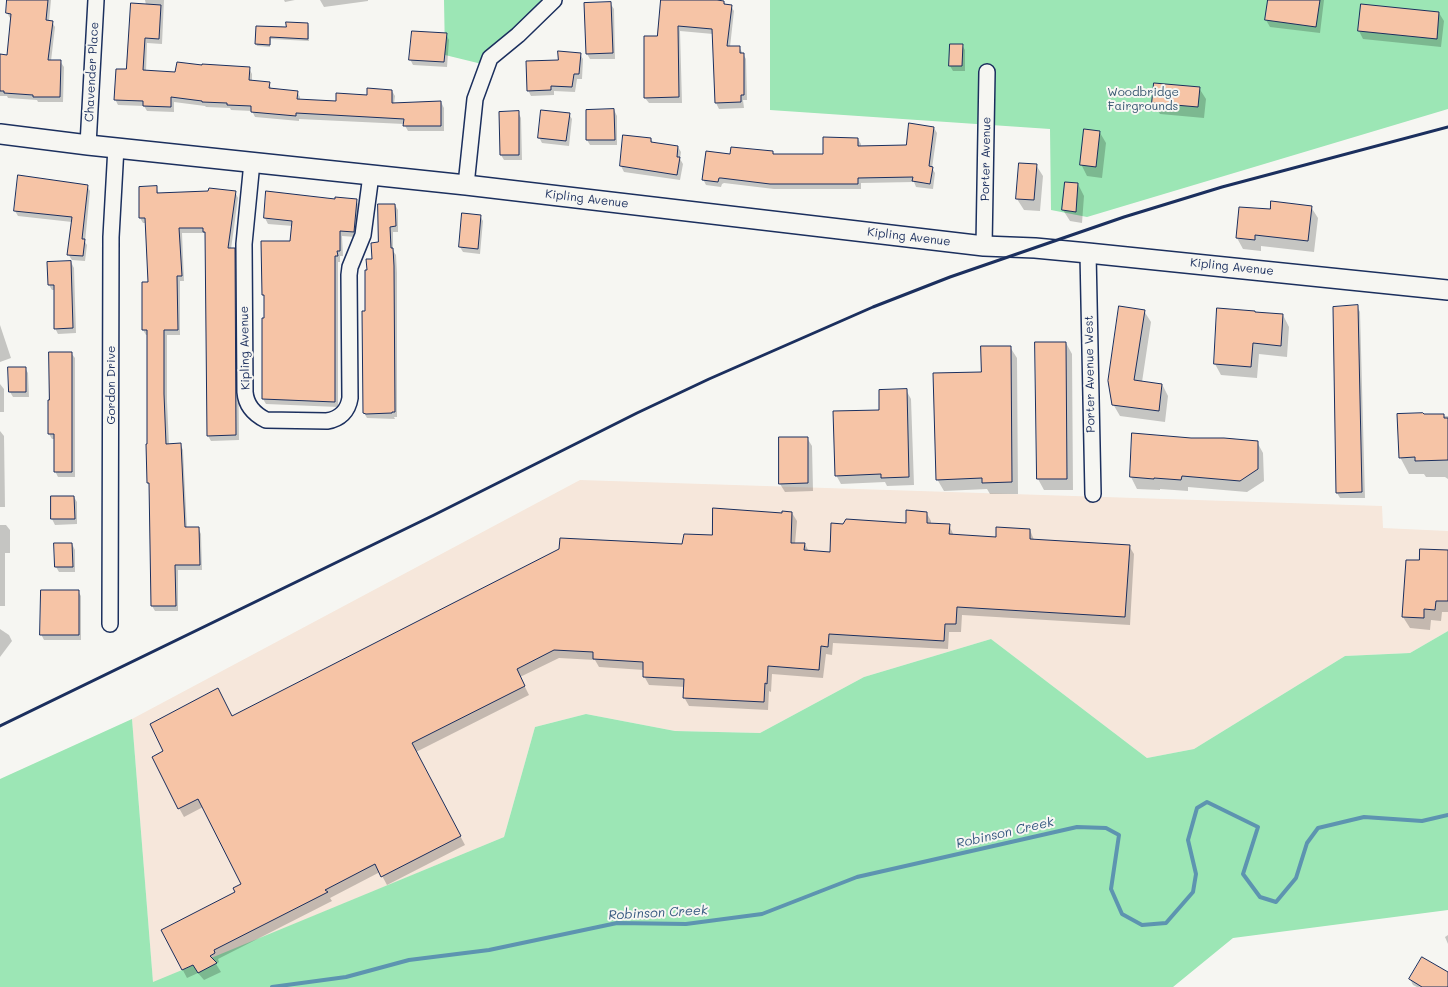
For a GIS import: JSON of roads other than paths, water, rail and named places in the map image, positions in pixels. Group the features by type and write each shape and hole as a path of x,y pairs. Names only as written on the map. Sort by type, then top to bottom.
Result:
{"street":[{"name":"Chavender Place","path":"88,144 96,0"},
{"path":"466,185 475,99 490,58 518,35 554,0"},
{"name":"Porter Avenue","path":"984,246 987,72"},
{"name":"Kipling Avenue","path":"0,134 466,185 984,246 1035,248 1088,253 1448,290"},
{"name":"Gordon Drive","path":"110,624 111,237 116,147"},
{"name":"Kipling Avenue","path":"252,162 244,240 245,392 247,402 251,409 266,420 330,421 342,416 348,407 350,398 349,275 350,267 363,235 371,175"},
{"name":"Porter Avenue West","path":"1088,253 1093,494"}],"waterway":[{"name":"Robinson Creek","path":"272,987 346,977 409,960 489,950 617,923 686,924 762,914 857,877 1077,827 1106,828 1119,835 1111,889 1122,914 1142,925 1166,923 1193,892 1196,874 1188,840 1197,808 1207,802 1258,827 1243,874 1260,897 1276,902 1296,878 1307,843 1318,828 1364,817 1422,821 1448,815"}],"railway":[{"path":"0,726 434,515 637,413 709,379 873,307 950,277 1124,217 1222,187 1448,127"}],"park label":[{"name":"Woodbridge Fairgrounds","path":"1143,99"}]}
